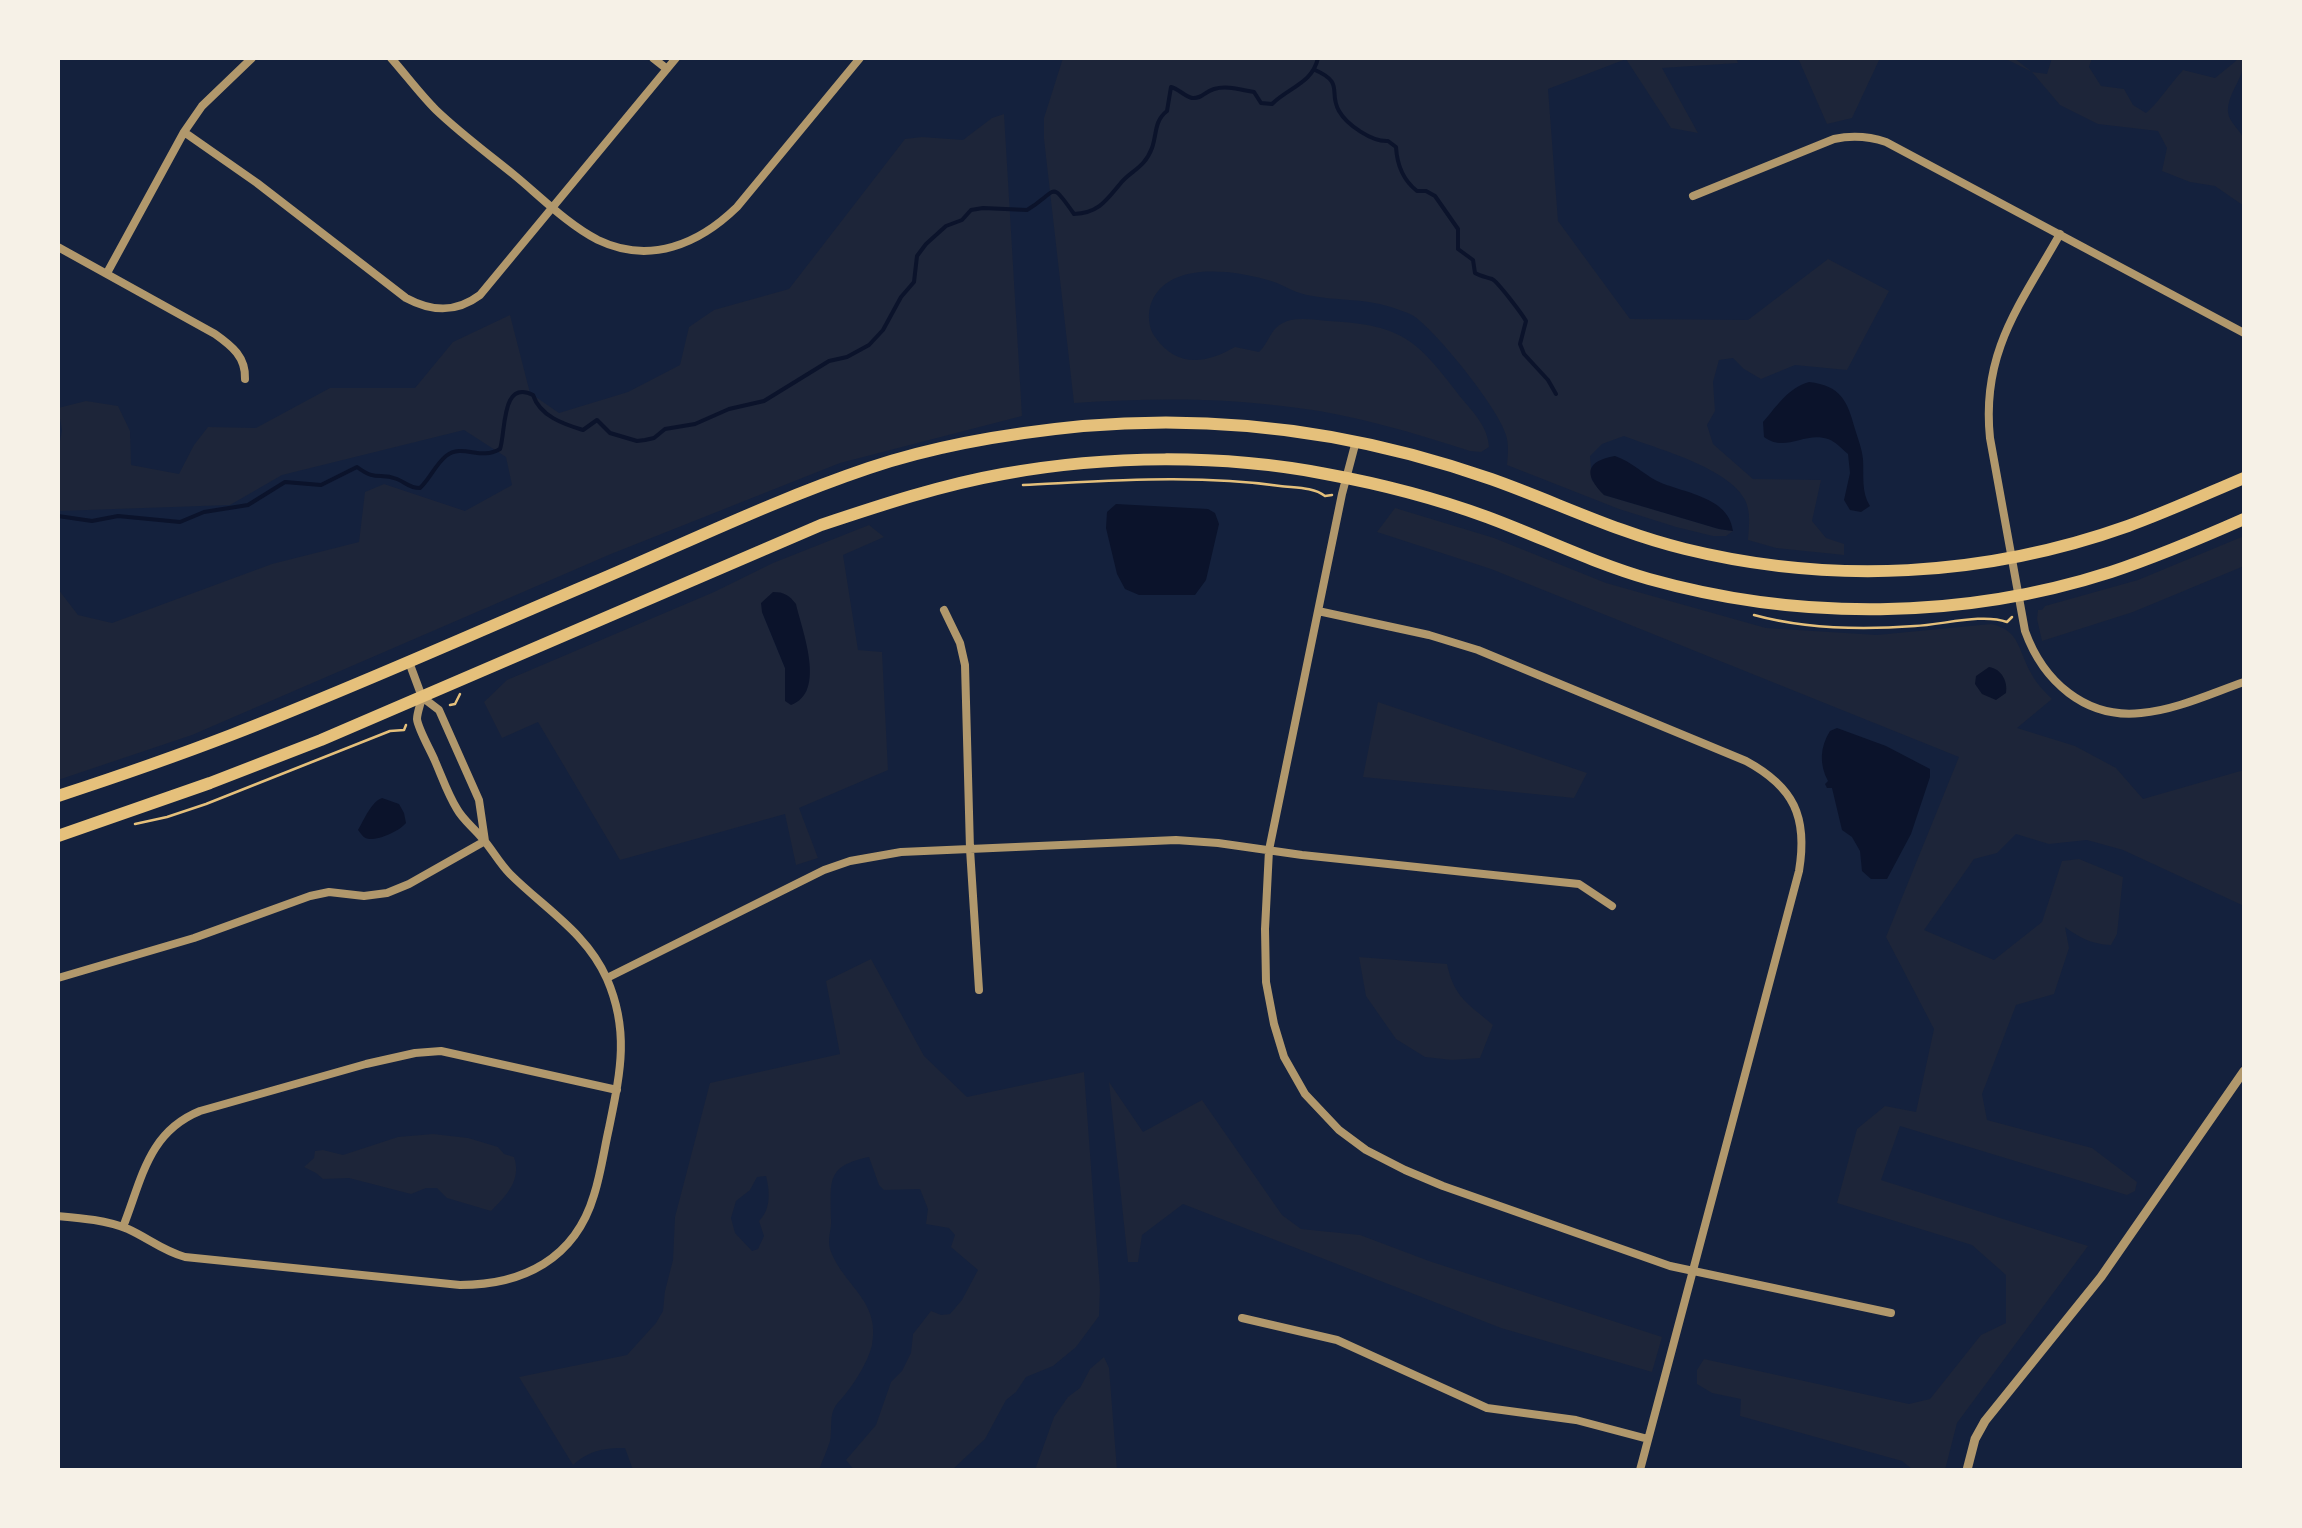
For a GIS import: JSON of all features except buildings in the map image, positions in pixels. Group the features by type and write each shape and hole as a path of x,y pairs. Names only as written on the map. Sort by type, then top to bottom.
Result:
{"highway":[{"path":"58,796 232,734 409,662 745,515 873,466 976,440 1156,422 1254,426 1356,441 1495,480 1638,536 1727,558 1811,570 1858,572 1935,569 2012,558 2072,544 2130,526 2244,478"},
{"path":"58,836 321,740 821,525 946,486 1004,474 1115,462 1222,462 1290,468 1420,496 1648,578 1733,598 1876,610 1969,603 2112,572 2244,519"}],"street":[{"path":"107,274 184,132 202,106 249,58"},
{"path":"391,58 436,110 582,230 617,247 644,251 665,249 701,236 720,223 860,58"},
{"path":"653,58 667,69"},
{"path":"184,132 406,298 444,310 480,295 676,58"},
{"path":"1693,196 1834,139 1872,138 2244,333"},
{"path":"2060,234 2002,339 1988,387 1990,438 2025,631 2041,665 2056,683 2086,704 2103,710 2140,714 2158,711 2244,682"},
{"path":"58,247 227,342 243,360 245,380"},
{"path":"1356,441 1269,850 1264,929 1266,982 1284,1057 1305,1094 1339,1130 1366,1150 1443,1186 1670,1266 1892,1314"},
{"path":"944,610 960,643 964,665 979,990"},
{"path":"1318,612 1429,635 1478,650 1746,761 1769,774 1793,803 1804,844 1799,871 1640,1470"},
{"path":"58,1216 108,1222 185,1257 482,1285 531,1272 550,1261 575,1234 594,1194 617,1090 620,1020 598,961 575,932 508,872 458,811 417,720 422,697 409,662"},
{"path":"422,697 440,710 480,800 486,841"},
{"path":"607,978 850,860 901,852 1176,840 1579,884 1612,906"},
{"path":"58,978 194,938 310,896 329,892 387,894 486,841"},
{"path":"123,1228 153,1150 182,1119 366,1064 430,1051 452,1052 617,1090"},
{"path":"1966,1470 1984,1420 2100,1277 2244,1071"},
{"path":"1242,1318 1337,1340 1487,1408 1576,1420 1648,1439"}],"path":[{"path":"1018,485 1200,479 1314,490 1327,495"},
{"path":"451,704 466,691"},
{"path":"125,826 206,804 392,730 404,730 406,725"}],"shaded area":[{"path":"1063,58 1736,58 1738,63 1662,68 1698,133 1671,128 1626,59 1548,89 1558,221 1630,319 1748,320 1828,259 1889,291 1847,370 1795,365 1761,379 1733,358 1719,360 1713,382 1715,411 1707,425 1713,444 1753,479 1821,480 1812,521 1826,538 1844,544 1844,555 1776,548 1748,540 1748,509 1736,488 1708,469 1624,436 1602,444 1590,456 1592,480 1604,495 1733,531 1726,536 1713,536 1676,527 1507,465 1506,435 1492,407 1450,352 1412,315 1381,304 1307,295 1250,276 1202,272 1172,280 1152,301 1149,320 1153,333 1173,354 1192,360 1213,357 1235,347 1259,352 1275,329 1293,320 1355,323 1393,332 1434,364 1480,422 1489,447 1481,452 1470,451 1363,420 1270,404 1186,400 1074,403 1044,139 1044,118"},
{"path":"1798,58 1880,58 1852,118 1827,124"},
{"path":"2004,58 2014,58 2032,72"},
{"path":"2052,58 2092,58 2089,67 2101,86 2124,89 2133,105 2146,113 2183,70 2215,78 2237,58 2244,58 2228,112 2245,145 2244,206 2215,186 2162,171 2167,148 2158,131 2098,124 2060,105 2032,72 2047,74"},
{"path":"1004,114 1022,416 840,463 611,554 192,735 58,780 58,589 78,615 112,623 272,564 359,542 365,492 384,484 465,511 512,485 506,457 464,430 282,475 230,505 58,511 62,430 58,408 86,401 118,406 130,431 131,465 179,474 208,427 256,428 330,388 415,388 453,342 510,315 530,393 559,413 628,392 680,365 689,327 714,310 789,289 905,139 963,140 992,118"},
{"path":"1809,382 1836,391 1849,410 1862,452 1864,489 1870,506 1861,512 1850,510 1844,500 1850,473 1848,454 1836,444 1820,437 1780,443 1764,437 1763,422 1789,393"},
{"path":"1615,456 1657,481 1714,503 1730,519 1733,531 1604,495 1593,481 1591,470 1598,461"},
{"path":"1116,504 1208,509 1215,513 1219,524 1206,580 1195,595 1139,595 1125,589 1117,574 1106,528 1107,512"},
{"path":"1395,508 1494,538 1606,583 1766,628 1877,635 1991,624 2001,627 2013,636 2033,677 2052,699 2017,728 2075,746 2116,768 2143,799 2244,770 2244,906 2123,850 2087,840 2049,844 2016,834 1997,853 1974,859 1924,930 1994,960 2042,922 2062,861 2079,859 2123,877 2117,934 2111,945 2086,940 2065,927 2069,948 2054,994 2016,1005 1982,1094 1987,1120 2092,1148 2137,1182 2135,1191 2127,1195 1900,1126 1881,1180 2088,1246 1957,1423 1945,1470 1913,1470 1902,1461 1740,1416 1741,1399 1712,1393 1697,1384 1697,1370 1704,1359 1909,1404 1930,1399 1981,1335 2006,1323 2006,1275 1972,1245 1837,1203 1857,1129 1885,1106 1916,1112 1934,1029 1886,937 1959,757 1491,569 1377,532"},
{"path":"869,525 884,537 843,555 858,650 882,652 888,770 799,808 818,858 796,865 785,814 620,860 538,722 502,738 484,702 507,680","holes":["762,612 807,691 785,700 785,668"]},
{"path":"2244,536 2244,566 2133,612 2042,641 2037,619 2038,610 2045,606 2138,580"},
{"path":"773,592 786,595 796,604 807,644 808,688 791,705 785,701 785,668 762,612 761,603"},
{"path":"1989,667 2001,673 2006,685 2006,693 1996,700 1982,694 1975,684 1976,676"},
{"path":"1378,702 1587,773 1574,798 1363,777"},
{"path":"1837,728 1886,746 1930,769 1911,834 1887,879 1871,879 1862,871 1860,851 1852,837 1842,830 1832,788 1825,784 1828,781 1822,762 1824,743 1830,731"},
{"path":"382,798 399,804 406,823 385,836 366,838 358,830 371,807"},
{"path":"1359,957 1447,964 1458,993 1493,1025 1480,1058 1425,1057 1396,1039 1366,996"},
{"path":"871,959 924,1056 967,1097 1084,1072 1099,1316 1076,1347 1053,1366 1026,1377 1006,1400 985,1439 952,1470 854,1470 846,1460 876,1425 891,1382 911,1353 913,1334 931,1311 950,1314 978,1270 951,1247 955,1235 949,1228 926,1224 928,1209 920,1189 884,1190 869,1157 844,1165 831,1185 830,1249 866,1304 873,1329 868,1357 833,1411 830,1441 819,1470 633,1470 625,1448 598,1451 573,1465 519,1377 627,1355 656,1323 663,1311 673,1260 675,1217 710,1083 840,1054 826,981","holes":["766,1176 768,1206 759,1221 764,1236 758,1249 752,1251 735,1233 731,1218 736,1201 750,1190 757,1177"]},
{"path":"1109,1082 1143,1132 1202,1100 1282,1215 1301,1229 1360,1235 1662,1337 1652,1372 1501,1328 1183,1204 1142,1235 1138,1262 1128,1262"},
{"path":"433,1134 468,1138 498,1147 514,1157 514,1180 491,1211 447,1198 437,1188 411,1194 349,1178 323,1179 304,1167 314,1158 315,1151 343,1155 398,1137"},
{"path":"1104,1357 1109,1368 1117,1470 1035,1470 1054,1417 1080,1388 1090,1369"}],"waterway":[{"path":"58,516 92,521 118,516 180,522 204,512 248,505 285,482 321,485 357,467 420,488 452,452 486,453 500,449 510,400 523,392 533,395 541,408 560,422 583,430 597,420 610,433 637,441 654,438 665,429 695,424 729,409 764,401 829,361 869,345 914,282 917,256 926,244 971,210 1027,210 1053,192 1074,214 1095,209 1145,161 1158,123 1167,111 1171,87 1192,98 1214,89 1234,88 1254,92 1261,103 1272,104 1311,74 1318,58"},
{"path":"1315,70 1330,79 1336,104 1348,122 1360,132 1396,147 1399,166 1408,182 1417,191 1435,196 1458,229 1458,249 1473,260 1475,273 1495,281 1526,321 1520,344 1524,354 1556,394"}]}
